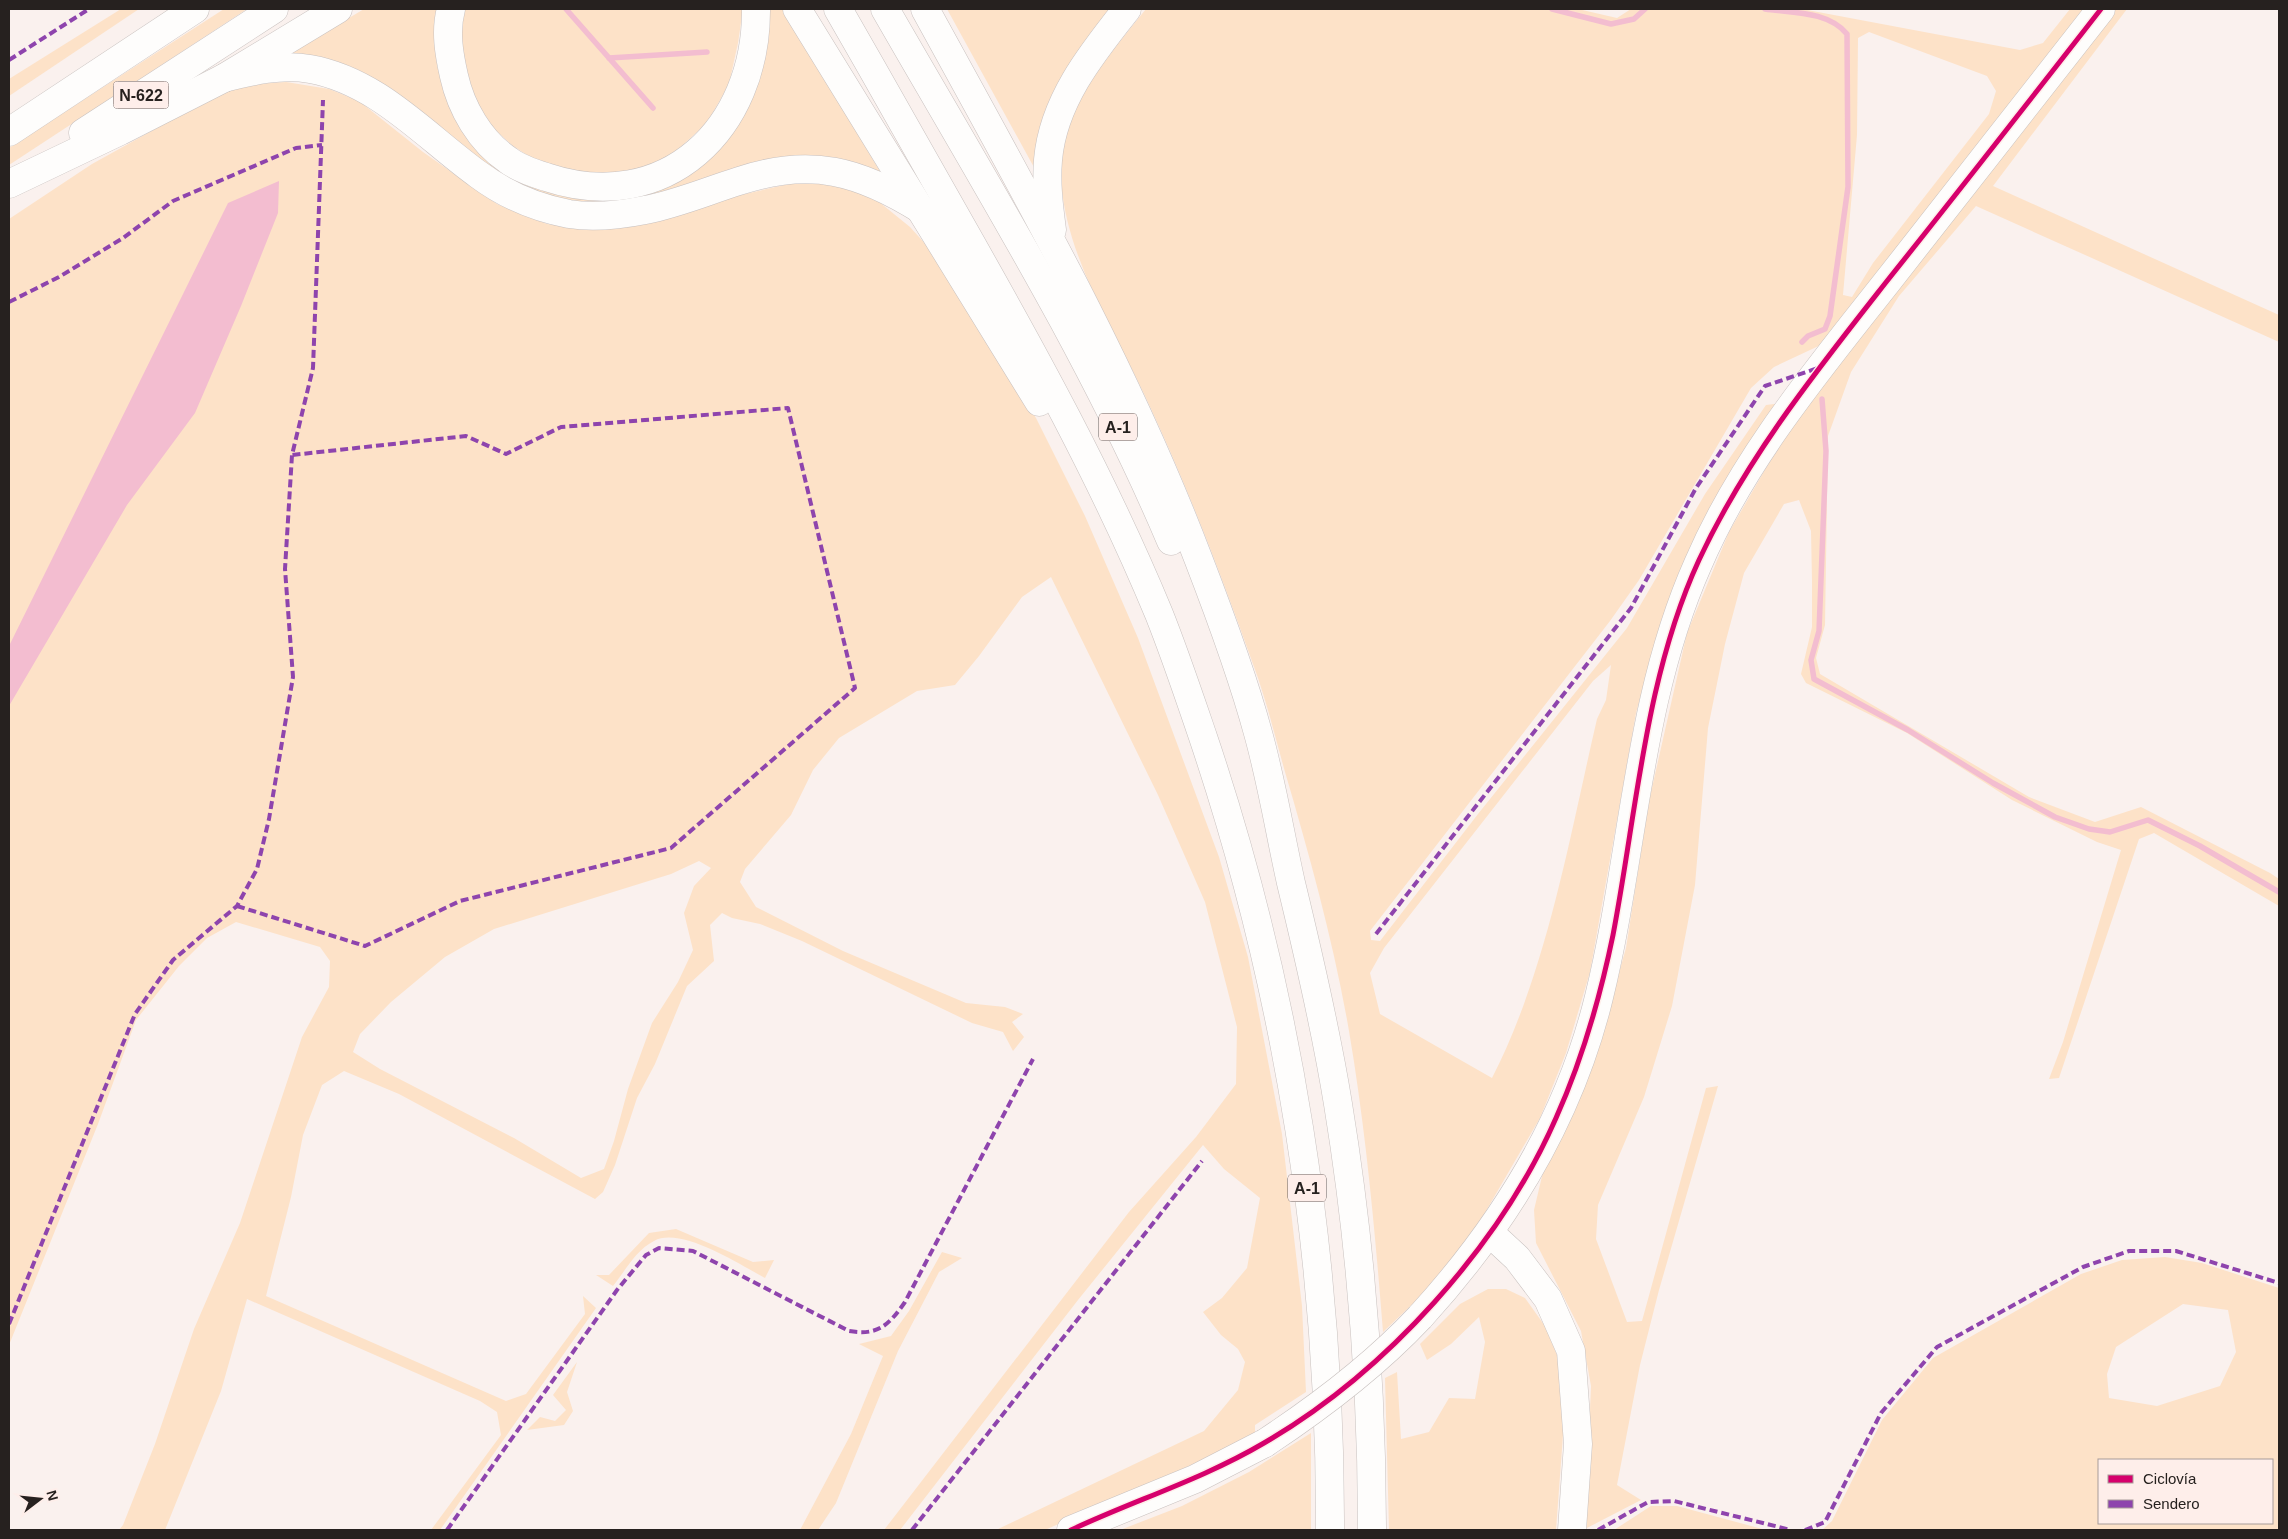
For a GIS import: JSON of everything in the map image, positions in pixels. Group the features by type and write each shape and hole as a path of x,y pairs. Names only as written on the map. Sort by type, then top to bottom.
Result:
{"main road":[{"path":"96,74 114,42 164,9"},
{"name":"N-622","path":"9,132 195,9"},
{"name":"N-622","path":"9,183 274,9"},
{"path":"9,183 120,132 224,78 338,9"},
{"path":"451,9 448,49 457,88 468,115 486,139 508,160 536,174 569,185 599,188 638,184 664,173 691,157 719,130 734,107 745,81 752,51 756,9"},
{"path":"797,9 1133,554"},
{"name":"A-1","path":"838,9 1023,336 1077,440 1133,554 1160,618 1218,781 1260,930 1284,1036 1315,1238 1330,1454 1330,1530"},
{"name":"A-1","path":"886,9 1089,369 1160,513 1222,664 1253,756 1289,872 1319,1001 1338,1104 1351,1192 1364,1308 1372,1438 1372,1530"},
{"path":"925,9 1053,244 1121,378 1163,473 1198,557 1258,734 1289,872"},
{"path":"1053,244 1047,192 1048,159 1057,122 1067,96 1086,61 1127,9"},
{"path":"1071,1530 1195,1479 1265,1443 1309,1413 1380,1357 1457,1277 1490,1233 1526,1176 1555,1122 1578,1065 1598,1000 1613,935 1642,762 1656,694 1674,627 1697,564 1728,503 1789,408 2101,9"},
{"path":"224,78 269,68 310,69 341,78 375,95 480,176 514,197 547,209 571,214 596,216 639,211 664,206 740,180 776,171 812,168 844,172 892,192 922,210"},
{"path":"1490,1233 1517,1258 1548,1300 1571,1351 1578,1444 1572,1530"}],"shaded area":[{"path":"121,9 139,9 9,96 9,79"},
{"path":"224,9 247,9 9,165 9,148"},
{"path":"364,9 438,9 436,20 437,66 454,118 562,193 612,199 654,190 684,176 768,9 784,9 882,175 840,166 609,208 529,196 289,54"},
{"path":"460,9 743,9 729,84 707,123 675,152 643,171 611,175 570,173 541,164 513,146 483,119 462,82"},
{"path":"947,9 1110,9 1071,62 1043,120 1036,171"},
{"path":"1146,9 1578,9 1617,18 1631,9 1802,9 2020,50 2043,43 2070,9 2086,9 1825,343 1774,367 1751,388 1639,580 1610,621 1370,931 1371,940 1380,941 1478,814 1627,628 1705,494 1766,405 1781,403 1717,496 1679,572 1658,633 1636,713 1590,972 1566,1053 1540,1118 1479,1223 1441,1277 1383,1332 1369,1181 1349,1031 1321,901 1270,718 1253,664 1228,596 1175,462 1145,396 1093,292 1072,238 1065,210 1061,181 1062,156 1075,110 1101,67","holes":["1869,32 1987,76 1996,91 1989,114 1873,263 1852,297 1843,295 1857,135 1858,38","1611,665 1606,700 1597,719 1555,902 1542,948 1528,993 1511,1037 1492,1078 1380,1014 1370,973 1384,948 1593,681"]},
{"path":"2115,9 2127,9 1993,186 2279,315 2279,342 1976,206 1899,296 1851,372 1828,436 1825,625 1816,658 1820,674 2029,797 2095,822 2141,807 2270,873 2279,879 2279,906 2154,833 2139,839 2059,1078 2049,1079 2063,1042 2121,850 2097,842 2012,800 1907,733 1806,683 1801,674 1812,627 1811,531 1799,500 1784,504 1744,573 1725,644 1708,728 1695,885 1672,1006 1644,1097 1598,1205 1596,1239 1627,1322 1642,1321 1706,1088 1718,1086 1659,1290 1640,1365 1617,1485 1641,1500 1585,1529 1591,1386 1581,1331 1536,1243 1534,1210 1543,1172 1594,1062 1626,948 1649,801 1687,633 1729,532 1766,468 1811,398"},
{"path":"286,82 329,89 359,101 423,152 497,204 547,224 589,229 789,184 829,184 873,197 910,227 938,258 1036,418 1085,516 1138,638 1219,857 1248,957 1282,1134 1302,1306 1306,1392 1255,1425 1255,1433 1209,1457 1045,1530 996,1530 1204,1431 1238,1390 1245,1362 1238,1349 1221,1335 1203,1312 1222,1298 1247,1268 1260,1198 1224,1169 1203,1145 1078,1300 900,1530 884,1530 1129,1212 1196,1137 1236,1084 1237,1027 1205,902 1158,795 1051,577 1022,597 979,656 955,685 917,691 839,738 813,770 791,815 745,869 740,882 756,907 843,951 966,1003 1005,1007 1023,1014 1012,1022 1024,1037 1013,1051 1003,1032 972,1023 802,941 760,924 732,918 722,913 710,925 714,961 687,986 655,1064 637,1098 615,1165 603,1192 595,1199 399,1094 344,1071 322,1085 303,1135 291,1197 266,1296 506,1401 526,1394 585,1314 583,1296 596,1308 440,1530 431,1530 501,1435 497,1412 480,1401 247,1299 221,1391 165,1530 119,1530 123,1525 155,1444 194,1329 240,1223 302,1037 329,987 330,961 320,947 236,922 207,938 179,966 136,1020 98,1124 9,1345 9,219 92,164 213,97 245,85","holes":["699,861 711,868 694,886 684,913 693,950 678,982 652,1023 628,1089 614,1141 604,1169 581,1178 514,1138 380,1069 353,1052 360,1034 391,1002 445,957 494,929 671,874"]},
{"path":"279,181 278,213 195,413 127,505 9,706 9,646 228,203"},
{"path":"676,1229 753,1262 774,1260 765,1278 710,1249 679,1239 665,1238 654,1241 642,1250 631,1261 613,1286 596,1275 609,1275 649,1233"},
{"path":"942,1252 962,1258 939,1272 898,1351 836,1503 818,1530 800,1530 851,1434 883,1356 859,1344 891,1336 909,1311"},
{"path":"2165,1257 2202,1263 2279,1288 2279,1530 1822,1530 1832,1521 1882,1420 1933,1358 2081,1274 2122,1260","holes":["2183,1304 2228,1310 2236,1352 2220,1386 2157,1406 2109,1398 2107,1374 2116,1347"]},
{"path":"1488,1289 1506,1289 1525,1298 1545,1326 1559,1360 1565,1408 1556,1530 1389,1530 1385,1378 1397,1372 1401,1439 1429,1432 1449,1398 1475,1399 1485,1342 1479,1317 1451,1344 1427,1360 1420,1344 1460,1304"},
{"path":"577,1362 567,1392 573,1411 564,1425 527,1430 540,1417 555,1421 566,1410 553,1395"},
{"path":"1311,1433 1311,1530 1120,1530 1182,1506 1249,1472"},
{"path":"1651,1506 1677,1506 1766,1530 1614,1530"}],"waterway":[{"path":"566,9 653,108"},
{"path":"1552,9 1611,24 1634,19 1645,9"},
{"path":"1765,9 1820,17 1839,26 1847,34 1848,187 1830,316 1825,329 1808,336 1802,342"},
{"path":"609,58 707,52"},
{"path":"1822,399 1826,451 1819,631 1811,660 1814,679 1908,730 1993,783 2055,817 2089,829 2110,832 2148,820 2200,846 2279,892"}],"marked path":[{"path":"9,60 89,9"},
{"path":"9,1324 135,1014 173,960 237,906 257,869 269,819 293,677 285,569 292,455 313,368 323,100"},
{"path":"9,302 59,277 123,238 173,201 296,148 322,145"},
{"path":"1376,934 1631,608 1696,488 1765,386 1818,368"},
{"path":"237,906 365,946 460,901 671,848 855,688 788,408 561,427 506,454 466,436 292,455"},
{"path":"447,1530 617,1290 646,1255 659,1248 693,1251 849,1331 868,1332 888,1323 905,1302 1033,1059"},
{"path":"912,1530 1202,1161"},
{"path":"1805,1530 1825,1522 1881,1413 1937,1347 2083,1267 2129,1251 2176,1251 2279,1283"},
{"path":"1598,1530 1648,1502 1674,1501 1791,1530"}],"cycle path":[{"path":"1071,1530 1217,1468 1264,1443 1309,1414 1353,1381 1395,1343 1471,1259 1504,1213 1532,1166 1556,1118 1574,1074 1589,1028 1613,935 1654,697 1666,650 1699,560 1739,485 1809,381 2101,9"}]}
